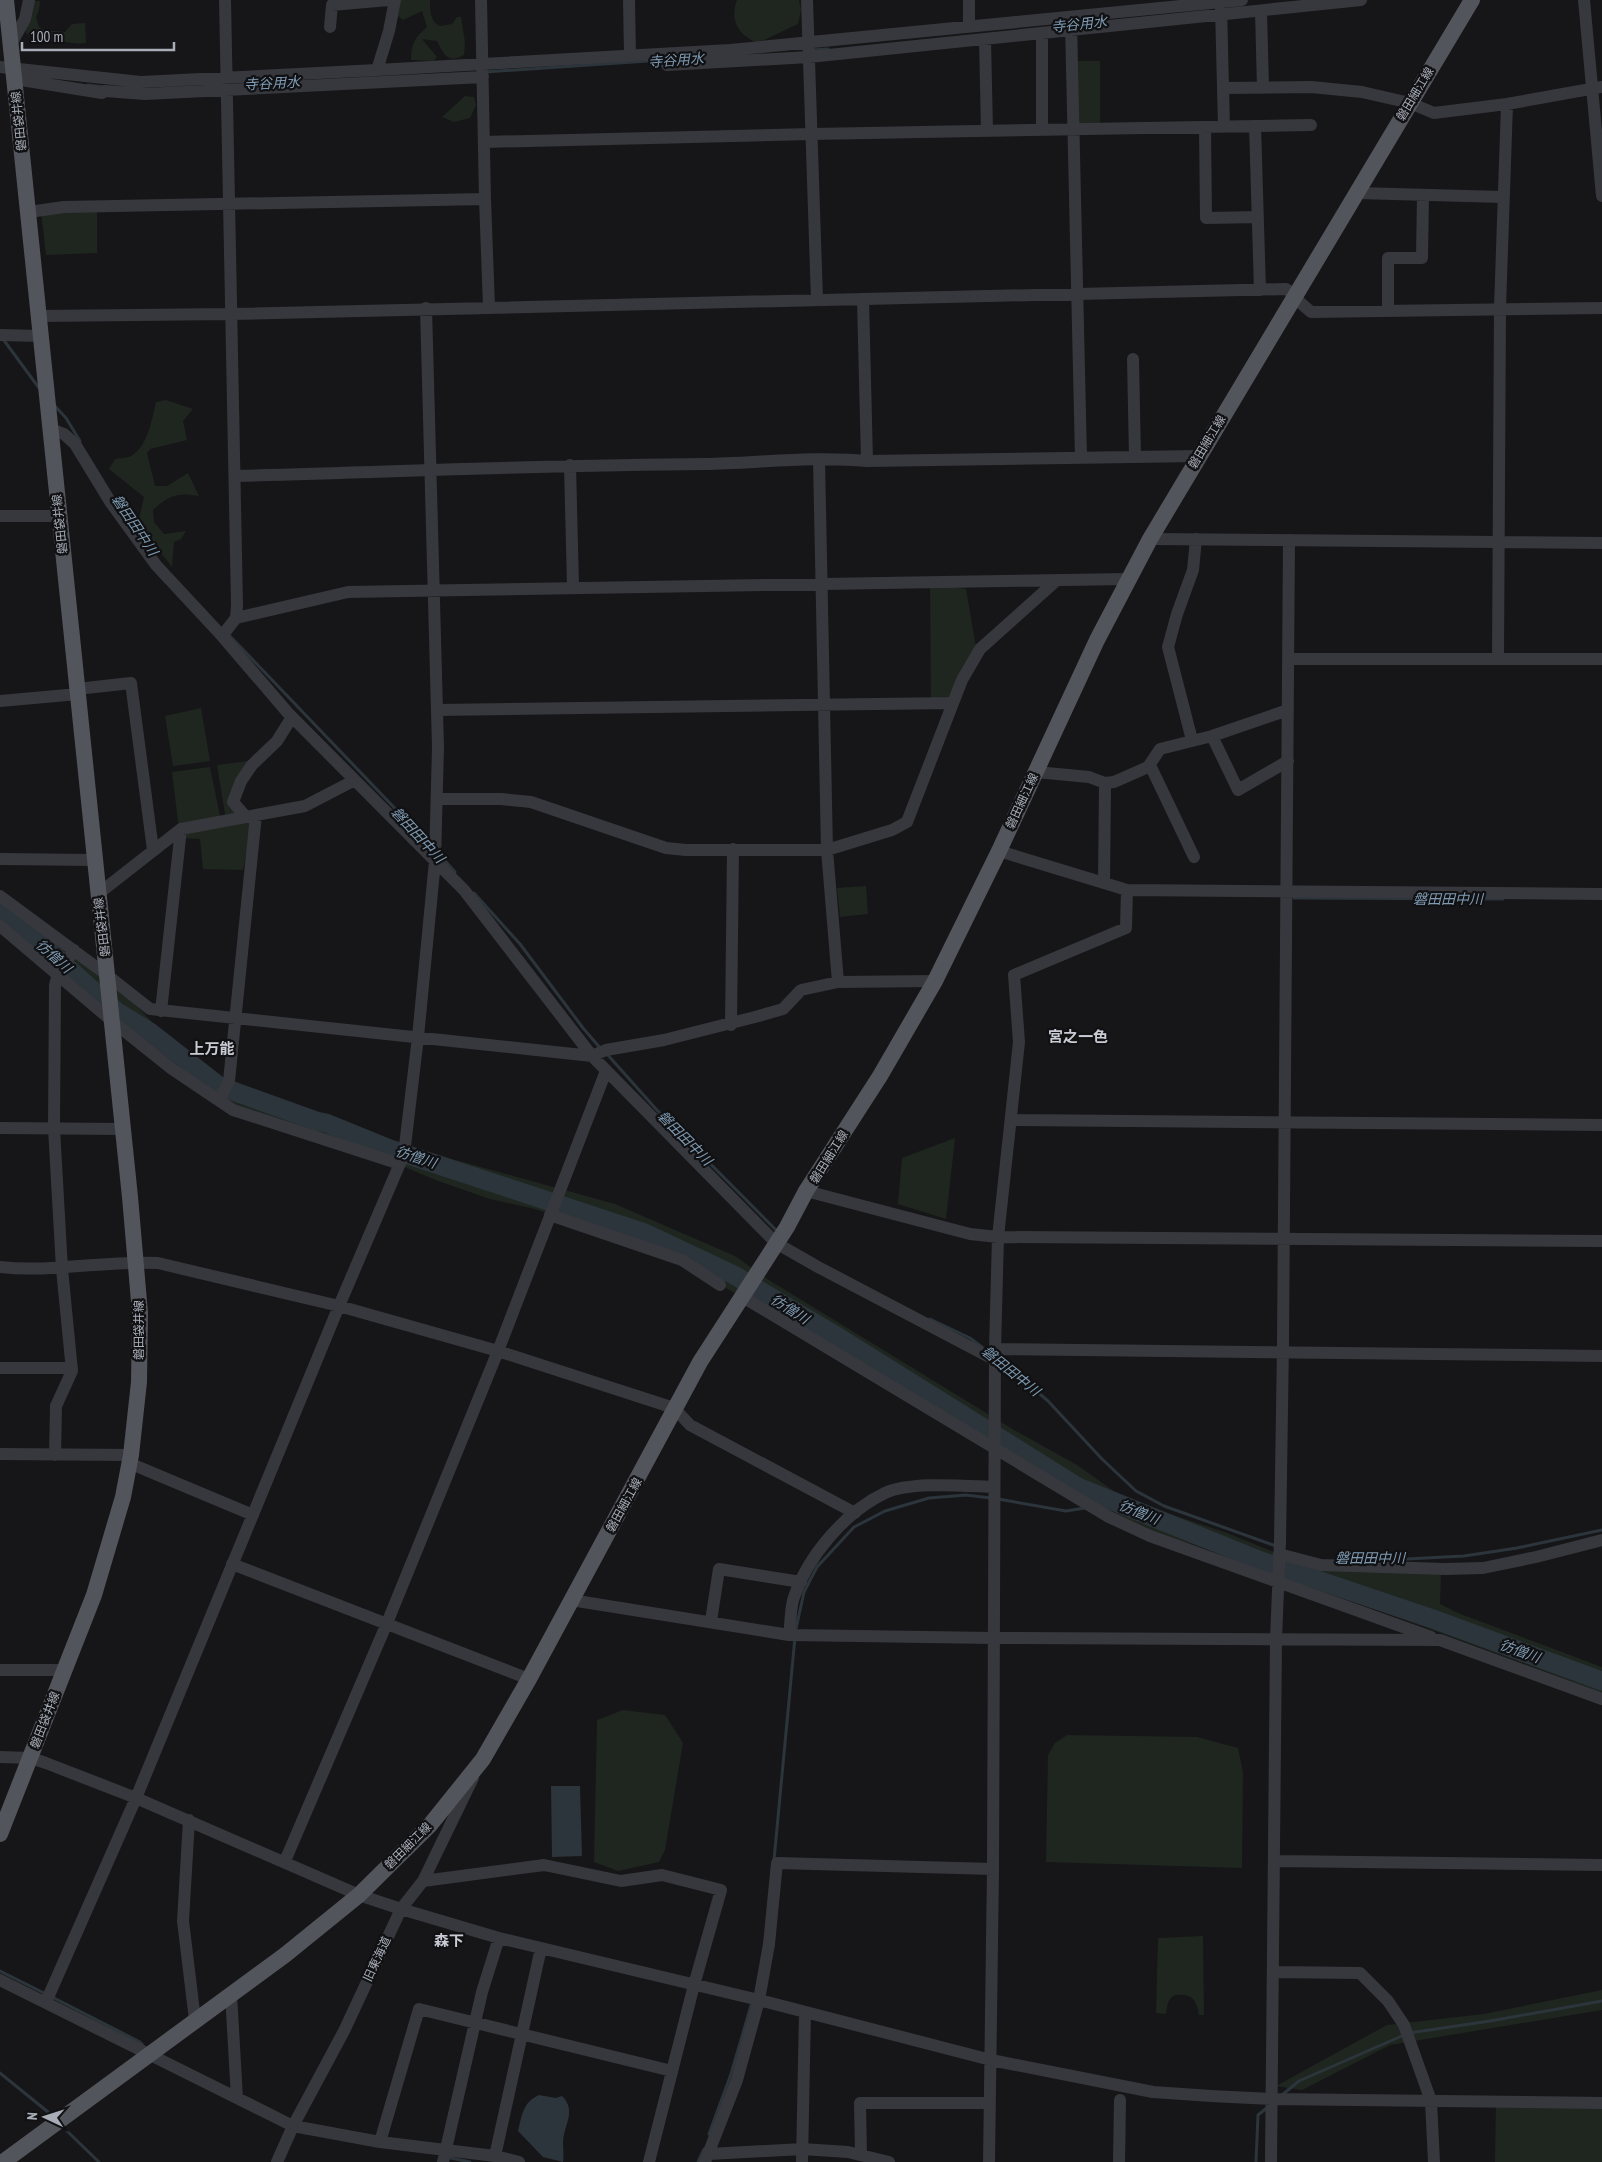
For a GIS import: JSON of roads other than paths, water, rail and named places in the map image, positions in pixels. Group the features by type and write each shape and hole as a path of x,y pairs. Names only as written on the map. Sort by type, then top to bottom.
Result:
{"main road":[{"name":"磐田袋井線","path":"0,1834 105,1563 123,1497 140,1382 140,1313 137,1262 94,860 29,212 9,71 11,44 6,0"},
{"name":"磐田細江線","path":"3,2162 285,1955 359,1895 430,1825 483,1759 648,1461 674,1408 806,1192 880,1076 935,981 999,851 1097,640 1150,539 1472,0"}],"street":[{"path":"11,44 25,19 29,0"},
{"path":"222,636 236,618 235,476 225,0"},
{"path":"330,27 332,5 388,0"},
{"path":"377,70 389,31 395,0"},
{"path":"481,0 484,200 489,307"},
{"path":"629,0 630,55"},
{"path":"808,0 817,300"},
{"path":"969,0 969,27"},
{"path":"665,54 667,65 809,57 1072,31 1221,8 1242,0"},
{"path":"226,84 377,70 809,44 1071,17 1133,5 1261,10 1361,0"},
{"path":"1584,0 1598,88 1602,196"},
{"path":"1221,8 1224,126"},
{"path":"1261,10 1263,88"},
{"path":"1071,17 1080,458"},
{"path":"1042,34 1042,130"},
{"path":"985,39 987,131"},
{"path":"9,71 141,82 226,84 483,77"},
{"path":"1223,88 1311,87 1362,92 1410,103 1434,113 1506,104 1598,88"},
{"path":"1498,659 1500,308 1506,104"},
{"path":"484,142 1311,125"},
{"path":"1255,126 1260,290"},
{"path":"1205,127 1206,218 1258,218"},
{"path":"1357,193 1503,197"},
{"path":"1388,310 1388,258 1422,258 1423,195"},
{"path":"29,212 64,207 484,200"},
{"path":"40,316 231,314 1286,289 1311,312 1602,308"},
{"path":"863,300 867,461"},
{"path":"46,2002 136,1798 339,1306 402,1159 418,1037 435,861 437,799 437,710 426,308"},
{"path":"0,335 42,336"},
{"path":"1133,359 1136,457"},
{"path":"51,430 64,434 75,444 111,503 156,565 222,636 292,717 464,890 592,1056 776,1243 818,1267 995,1355 1282,1351 1602,1356"},
{"path":"235,476 570,465 1198,456"},
{"path":"819,460 827,850 838,982"},
{"path":"570,465 573,587"},
{"path":"0,516 60,516"},
{"path":"1150,539 1602,543"},
{"path":"1192,740 1168,647 1176,614 1193,570 1196,539"},
{"path":"1271,2162 1276,1639 1279,1581 1282,1351 1289,540"},
{"path":"236,618 348,592 1128,579"},
{"path":"437,799 501,799 531,802 666,848 686,850 827,850 892,830 907,822 962,680 980,649 1057,580"},
{"path":"1288,659 1602,660"},
{"path":"0,701 77,692 131,683 153,850"},
{"path":"437,710 953,703"},
{"path":"1036,772 1089,777 1105,783 1114,782 1150,765 1160,749 1212,736 1288,710"},
{"path":"251,816 233,802 241,781 252,765 277,741 292,717"},
{"path":"1212,736 1238,790 1288,760"},
{"path":"1150,765 1194,857"},
{"path":"98,894 181,829 305,806 354,781"},
{"path":"1104,883 1105,783"},
{"path":"220,1100 230,1081 251,816"},
{"path":"162,1011 181,829"},
{"path":"731,1024 733,849"},
{"path":"999,851 1127,890 1602,894"},
{"path":"0,859 94,860"},
{"path":"989,2162 993,1869 992,1638 995,1355 998,1237 1019,1042 1014,975 1126,928 1127,890"},
{"path":"0,896 74,950 108,981 150,1009 592,1056 606,1050 664,1040 783,1009 802,990 838,982 935,981"},
{"path":"0,926 172,1068 233,1110 402,1159"},
{"path":"55,1455 56,1406 72,1368 62,1269 54,1128 55,985 58,974 74,950"},
{"path":"285,1862 387,1623 498,1350 606,1071"},
{"path":"1011,1120 1602,1125"},
{"path":"0,1128 122,1130"},
{"path":"806,1192 970,1234 998,1237 1602,1241"},
{"path":"550,1215 682,1260 720,1285"},
{"path":"0,1267 19,1270 62,1269 137,1262 158,1263 339,1306 498,1350 674,1408 690,1425 855,1513"},
{"path":"742,1296 1110,1517 1145,1534 1602,1699"},
{"path":"0,1368 72,1368"},
{"path":"0,1454 130,1459 253,1515"},
{"path":"789,1635 793,1599 814,1556 855,1513 886,1493 922,1486 994,1487"},
{"path":"1279,1554 1322,1565 1445,1569 1483,1568 1602,1540"},
{"path":"232,1564 529,1679"},
{"path":"711,1621 718,1569 801,1582"},
{"path":"571,1600 789,1635 1440,1640"},
{"path":"0,1670 65,1670"},
{"path":"0,1757 31,1758 136,1798 359,1895 400,1909 499,1938 759,2000 991,2060 1153,2092 1272,2099 1602,2103"},
{"name":"旧東海道","path":"277,2162 293,2126 344,2031 400,1909 423,1881 483,1759"},
{"path":"188,1820 183,1921 195,2020"},
{"path":"1275,1861 1602,1865"},
{"path":"890,2162 848,2152 802,2156 707,2158 737,2080 759,2000 769,1944 777,1863 993,1869"},
{"path":"423,1881 544,1865 620,1881 662,1875 721,1890 694,1985 649,2162"},
{"path":"445,2156 482,1992 499,1938"},
{"path":"495,2156 541,1948"},
{"path":"1273,1972 1360,1973 1388,2001 1404,2025 1432,2101 1434,2162"},
{"path":"0,1980 150,2053 293,2126 445,2156 495,2156 519,2162"},
{"path":"231,1994 237,2098"},
{"path":"380,2142 419,2009 672,2071"},
{"path":"802,2156 805,2012"},
{"path":"1119,2162 1120,2100"},
{"path":"860,2155 860,2103 990,2103"}],"waterway":[{"name":"寺谷用水","path":"812,50 828,49"},
{"name":"寺谷用水","path":"485,72 663,60"},
{"name":"寺谷用水","path":"88,85 104,87"},
{"name":"磐田田中川","path":"3,339 39,388"},
{"name":"磐田田中川","path":"55,406 66,418 80,441"},
{"name":"磐田田中川","path":"228,634 431,846"},
{"name":"磐田田中川","path":"439,854 455,872"},
{"name":"磐田田中川","path":"474,893 520,944 601,1049"},
{"name":"磐田田中川","path":"1294,898 1503,899"},
{"name":"彷僧川","path":"0,907 116,1011 150,1032 219,1086 326,1123 390,1149 645,1233 734,1275 838,1337 1078,1487 1261,1561 1433,1619 1602,1681"},
{"name":"磐田田中川","path":"606,1053 656,1109 778,1232"},
{"name":"磐田田中川","path":"930,1319 970,1338 982,1347"},
{"name":"磐田田中川","path":"999,1359 1048,1401 1102,1459 1136,1491 1164,1506 1276,1546"},
{"path":"796,1629 804,1592 817,1567 854,1527 885,1511 929,1498 966,1495 991,1498"},
{"path":"1092,1502 1101,1495"},
{"path":"998,1499 1066,1511 1085,1508"},
{"name":"磐田田中川","path":"1368,1561 1464,1556 1517,1548 1602,1530"},
{"path":"774,1860 795,1637"},
{"path":"0,1971 46,1994"},
{"path":"52,1997 140,2042 143,2046"},
{"path":"1409,2033 1602,2001"},
{"path":"709,2134 731,2074 752,2002"},
{"path":"1282,2095 1299,2081 1404,2035"},
{"path":"0,2073 48,2112"},
{"path":"1256,2162 1258,2115 1268,2107"},
{"path":"67,2131 99,2162"},
{"path":"698,2162 704,2149"},
{"path":"446,2157 470,2162"}],"district":[{"name":"宮之一色","path":"1078,1037"},
{"name":"上万能","path":"212,1049"},
{"name":"森下","path":"449,1941"}]}
